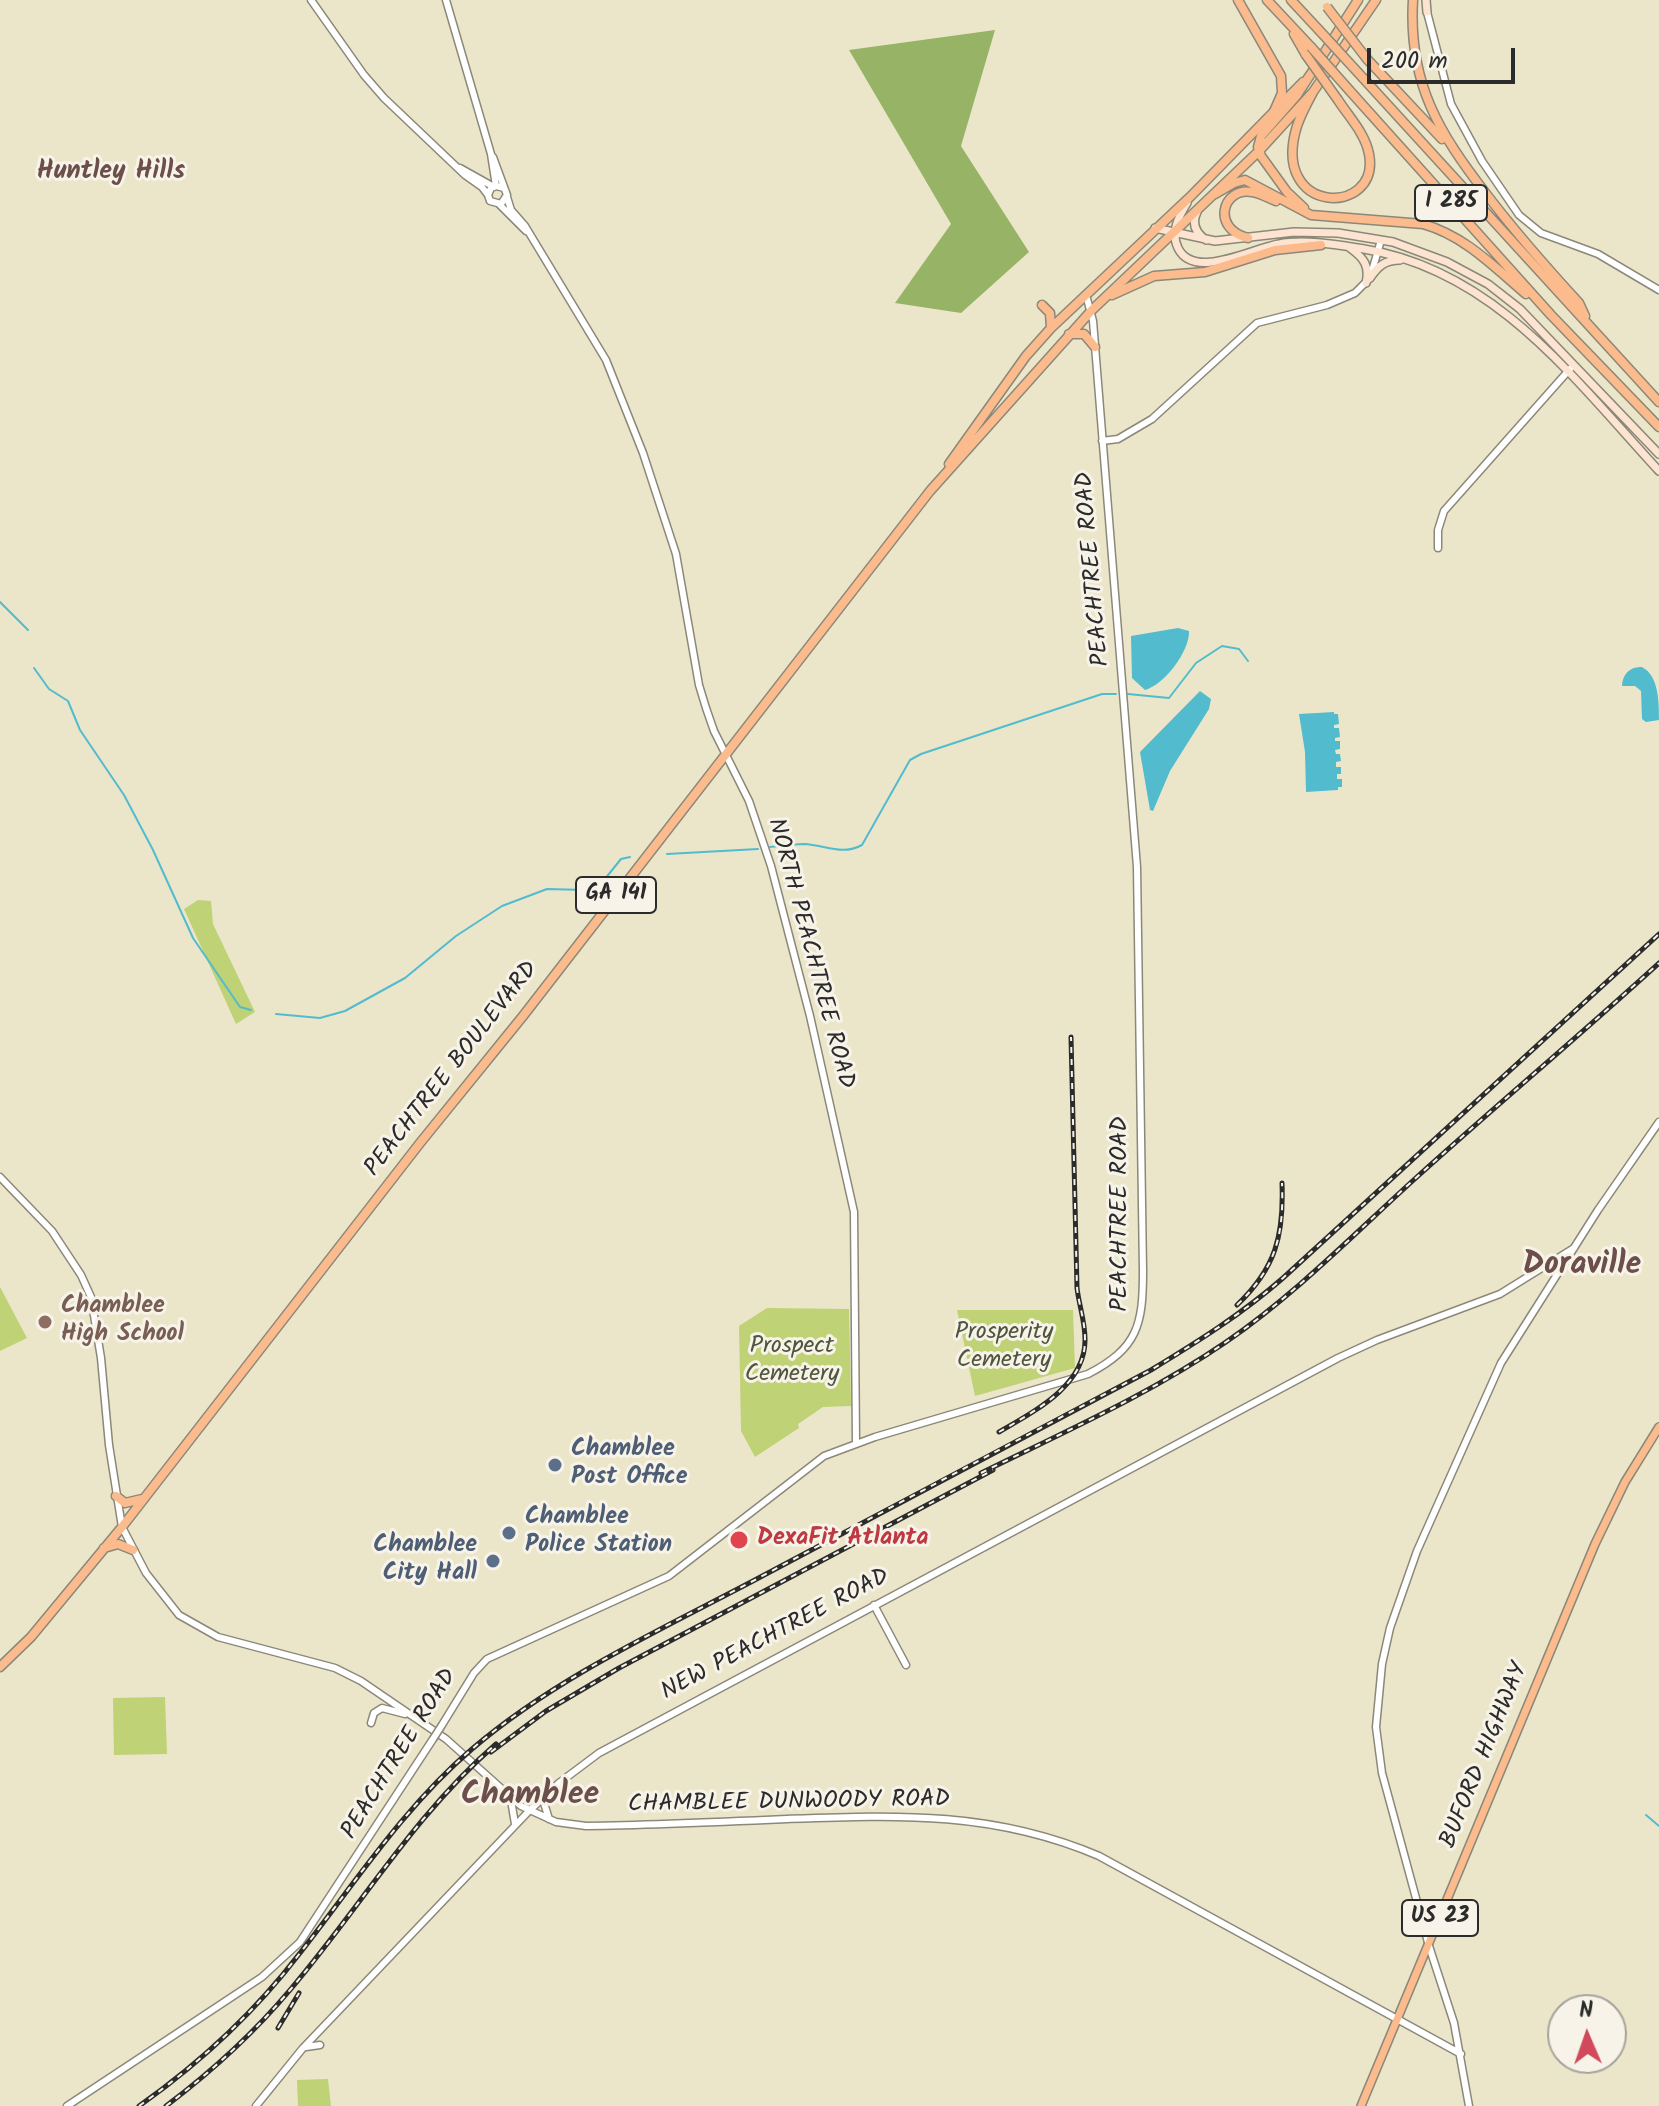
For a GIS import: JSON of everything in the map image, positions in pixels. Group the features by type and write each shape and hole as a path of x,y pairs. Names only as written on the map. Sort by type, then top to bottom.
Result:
{"highway":[{"path":"1238,0 1281,76 1282,93 1272,116"},
{"path":"1267,0 1308,51 1366,144 1369,165 1364,180 1357,189 1342,198 1326,199 1311,194 1298,179 1293,162 1297,127 1313,92"},
{"name":"I 285","path":"1291,0 1659,402"},
{"name":"GA 141","path":"1086,295 1190,197 1310,75 1358,0"},
{"name":"GA 141","path":"1105,299 1259,151 1313,92 1376,0"},
{"path":"1413,0 1413,40 1421,82 1444,137 1518,236 1579,303 1588,324"},
{"path":"1324,4 1367,59 1453,151"},
{"name":"I 285","path":"1308,51 1350,91 1551,315 1659,427"},
{"path":"1310,75 1261,136 1259,151 1300,206 1338,218"},
{"path":"1215,194 1245,180 1259,185 1299,210"},
{"path":"1248,238 1230,229 1223,218 1225,207 1240,193 1254,192 1321,217 1423,224 1456,236 1479,252 1551,315"},
{"path":"1105,299 1154,276 1205,272 1275,250 1321,245"},
{"name":"PEACHTREE BOULEVARD","path":"0,1667 31,1637 122,1527 930,491 1018,366 1051,328 1086,295"},
{"name":"PEACHTREE BOULEVARD","path":"930,491 1069,334 1105,299"},
{"path":"1042,305 1050,313 1051,328"},
{"path":"1069,334 1084,334 1095,347"},
{"path":"116,1496 125,1503 139,1501 146,1496"},
{"path":"104,1548 118,1544 133,1550"}],"main road":[{"path":"1426,0 1427,12"},
{"path":"1190,197 1177,219 1176,231 1179,251 1190,260 1203,264 1280,243 1348,247 1407,260 1456,281 1506,312 1659,471"},
{"path":"1197,212 1194,226 1208,241"},
{"path":"1155,228 1208,241 1307,231 1381,240 1427,253 1488,284 1520,309 1659,454"},
{"path":"1348,247 1365,260 1368,281"},
{"path":"1368,281 1376,269 1389,260 1407,260"},
{"name":"BUFORD HIGHWAY","path":"1361,2106 1603,1524 1659,1427"}],"street":[{"name":"NORTH PEACHTREE ROAD","path":"311,0 372,85 526,231"},
{"name":"NORTH PEACHTREE ROAD","path":"446,0 498,187"},
{"path":"1427,12 1451,104 1482,161 1519,215 1541,233 1598,254 1659,290"},
{"name":"NORTH PEACHTREE ROAD","path":"491,154 498,187 606,360 642,449 677,558 699,685 714,731 749,801 771,866 810,1016 854,1212 856,1443"},
{"path":"480,178 492,166"},
{"path":"460,168 498,187 488,195"},
{"path":"499,204 507,197"},
{"path":"1102,441 1118,439 1152,419 1257,323 1344,299 1368,281 1381,240"},
{"name":"PEACHTREE ROAD","path":"67,2106 262,1977 300,1942 474,1673 487,1659 669,1576 813,1463 856,1443 1088,1374 1119,1355 1135,1336 1140,1321 1143,1271 1139,907 1092,310 1086,295"},
{"path":"1438,548 1438,530 1444,511 1574,365"},
{"name":"NEW PEACHTREE ROAD","path":"256,2106 303,2048 529,1811 581,1765 624,1737 1338,1358 1374,1341 1500,1294 1574,1248 1659,1122"},
{"name":"CHAMBLEE DUNWOODY ROAD","path":"0,1177 52,1231 81,1275 91,1297 122,1527 133,1550 179,1615 218,1637 335,1668 367,1685 446,1739 509,1797 529,1811 563,1824 586,1826 914,1816 1005,1827 1075,1846 1099,1856 1461,2054"},
{"path":"1469,2106 1461,2054 1382,1773 1376,1727 1382,1664 1390,1628 1417,1551 1489,1388 1514,1340 1574,1248"},
{"path":"874,1605 906,1665"},
{"path":"371,1723 374,1713 385,1708 416,1718"},
{"path":"545,1795 549,1819"},
{"path":"509,1797 514,1807 515,1826"},
{"path":"303,2048 320,2045"}],"green space":[{"path":"995,30 961,146 1029,252 961,313 895,303 951,224 849,50"},
{"path":"198,900 211,901 213,924 255,1012 236,1024 184,909"},
{"path":"0,1287 27,1338 0,1351"},
{"name":"Prospect Cemetery","path":"767,1308 849,1309 851,1406 823,1407 798,1424 799,1428 755,1457 741,1431 739,1326"},
{"name":"Prosperity Cemetery","path":"957,1310 1073,1310 1075,1368 975,1396"},
{"path":"165,1697 167,1754 114,1755 113,1698"},
{"path":"328,2079 331,2106 298,2106 297,2080"}],"water":[{"path":"1178,628 1189,631 1181,657 1168,674 1145,690 1132,678 1131,636"},
{"path":"1642,667 1655,683 1659,720 1646,722 1642,719 1641,691 1635,686 1622,686 1628,672"},
{"path":"1200,691 1211,699 1209,709 1170,771 1153,811 1150,810 1140,752"},
{"path":"1299,714 1338,714 1339,724 1334,728 1339,728 1340,737 1335,738 1335,741 1340,741 1340,749 1335,750 1336,754 1340,754 1341,761 1336,762 1336,767 1341,767 1337,779 1342,779 1342,787 1338,790 1306,792 1305,752"}],"waterway":[{"path":"0,602 28,630"},
{"path":"1128,694 1169,698 1196,663 1222,646 1239,649 1248,661"},
{"path":"34,668 49,689 68,701 80,730 124,795 193,938 240,1007 251,1010"},
{"path":"770,847 804,844 847,850 862,845 910,760 1102,694 1116,694"},
{"path":"667,854 758,849"},
{"path":"276,1014 320,1018 345,1011 405,978 456,936 502,906 547,889 586,890 600,885 621,859 630,857"},
{"path":"1646,1815 1659,1826"}],"railway":[{"path":"139,2106 184,2072 245,2016 283,1975 381,1846 424,1796 472,1749 504,1724 537,1700 607,1658 1151,1370 1219,1327 1283,1278 1659,934"},
{"path":"981,1473 1137,1395 1197,1361 1252,1323 1301,1283 1659,963"},
{"path":"999,1432 1056,1395 1077,1370 1083,1355 1085,1332 1077,1288 1071,1037"},
{"path":"1237,1305 1261,1278 1275,1250 1281,1219 1282,1183"},
{"path":"491,1752 546,1711 619,1668 993,1470"},
{"path":"166,2106 231,2052 276,2006 316,1959 413,1831 496,1744"},
{"path":"278,2028 299,1993"}],"place":[{"name":"Chamblee High School","path":"45,1322"},
{"name":"Chamblee Post Office","path":"555,1465"},
{"name":"Chamblee Police Station","path":"509,1533"},
{"name":"DexaFit Atlanta","path":"739,1540"},
{"name":"Chamblee City Hall","path":"493,1561"}],"district":[{"name":"Huntley Hills","path":"111,174"},
{"name":"Doraville","path":"1582,1268"},
{"name":"Chamblee","path":"530,1798"}]}
